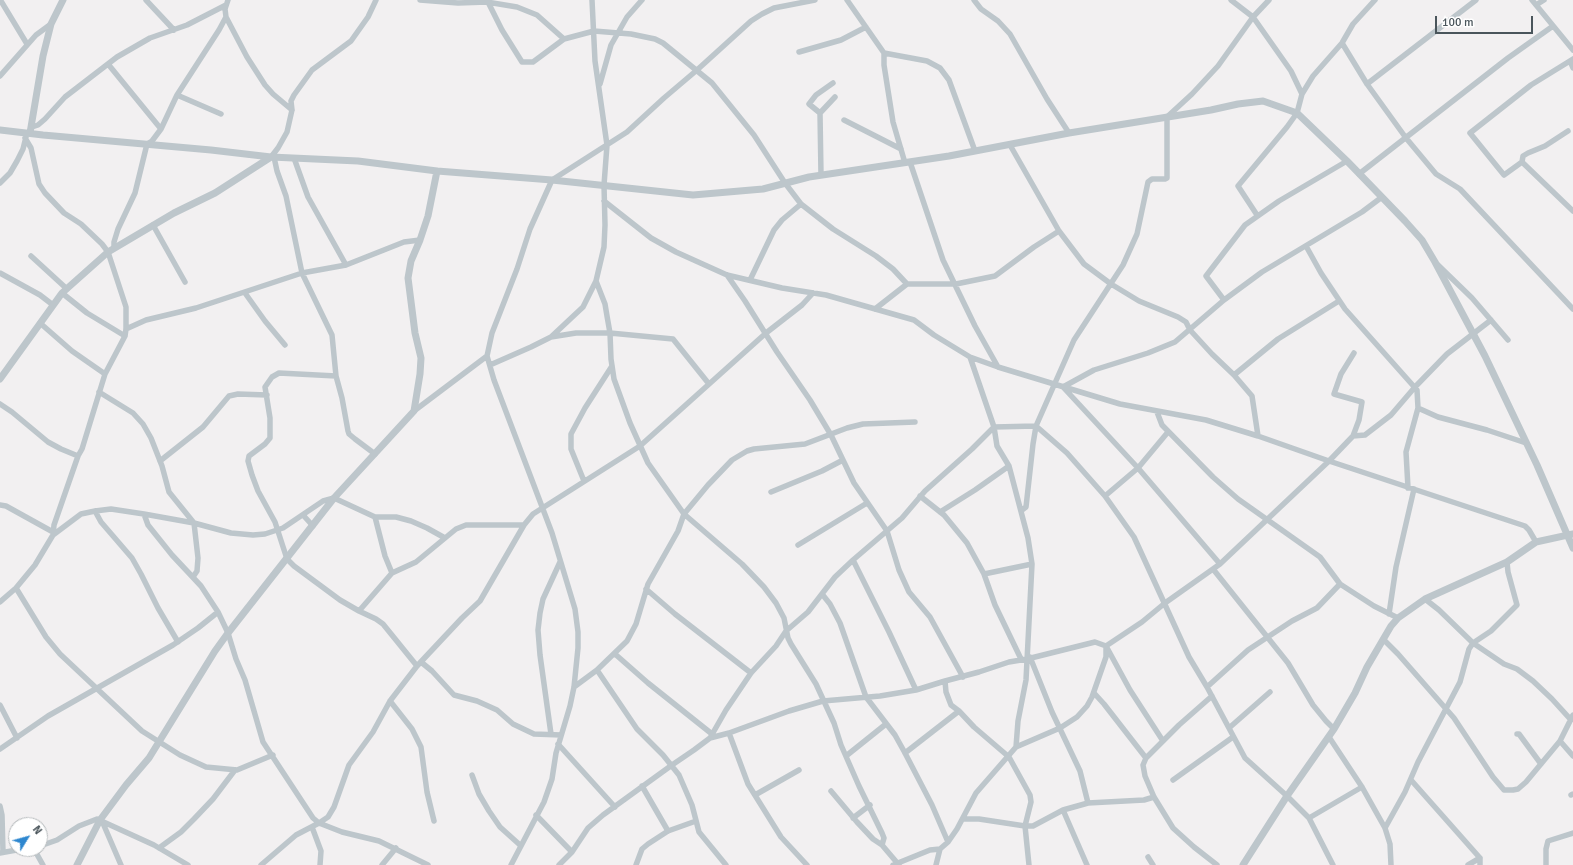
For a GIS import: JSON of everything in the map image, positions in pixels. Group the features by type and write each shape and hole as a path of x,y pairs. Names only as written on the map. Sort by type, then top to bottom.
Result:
{"street":[{"path":"0,183 10,173 17,161 29,133 51,24 63,0"},
{"path":"146,0 174,30"},
{"path":"0,379 53,305 65,291 111,250 154,225 215,193 273,157 287,132 292,110 291,101 306,77 318,65 351,41 368,17 376,0"},
{"path":"420,0 458,3 487,1 526,10 537,15 564,39"},
{"path":"490,365 531,347 551,336 583,307 596,281 604,247 604,185 607,144 596,61 592,0"},
{"path":"600,86 612,45 618,32 627,17 642,0"},
{"path":"511,865 520,845 544,802 552,779 558,744 570,706 574,687 578,632 575,609 552,533 521,447 494,380 487,356 492,332 517,269 530,229 552,180 627,132 744,27 762,14 774,8 815,0"},
{"path":"847,0 884,53 884,65 893,122 901,149 908,162 943,260 956,284 975,326 998,367"},
{"path":"974,0 981,9 998,21 1010,34 1070,134"},
{"path":"1231,0 1253,17 1291,71 1302,94"},
{"path":"1022,510 1026,507 1036,426 1056,384 1074,340 1123,265 1137,234 1148,182 1152,179 1165,180 1167,178 1167,117 1218,66 1253,17 1269,0"},
{"path":"1257,215 1238,186 1297,113 1302,94 1313,76 1342,43 1353,24 1375,0"},
{"path":"1367,84 1476,0"},
{"path":"1532,0 1573,50"},
{"path":"1536,6 1544,0"},
{"path":"1,1 27,44"},
{"path":"487,1 502,30 522,62 533,62 564,39 594,31 618,32 647,37 659,41 712,83 754,135 785,183 801,204 833,229 876,256 893,269 908,284"},
{"path":"29,133 45,120 65,97 108,64 150,38 198,20 227,3"},
{"path":"0,602 16,588 35,565 53,534 54,525 78,456 82,449 105,374 125,336 126,307 111,250 118,229 135,193 147,144 152,141 161,129 177,95 226,17 227,3"},
{"path":"226,17 265,85 292,110"},
{"path":"0,76 27,44 51,24"},
{"path":"1359,174 1508,58 1553,26"},
{"path":"799,52 841,40 866,27"},
{"path":"1342,43 1367,84 1406,138 1436,174 1460,189 1573,309"},
{"path":"884,53 927,62 940,68 949,80 975,151"},
{"path":"1568,132 1545,146 1523,156 1522,162 1504,176 1470,133 1530,85 1571,60 1573,68"},
{"path":"108,64 161,129"},
{"path":"820,113 810,104 816,95 833,83"},
{"path":"177,95 221,114"},
{"path":"821,175 820,113 835,97"},
{"path":"0,130 273,157 358,161 693,195 763,189 821,175 975,151 1238,104 1263,101 1297,113 1382,197 1422,240 1473,333 1570,534 1573,548"},
{"path":"844,120 901,149"},
{"path":"29,133 39,184 50,199 64,213 81,224 102,244 111,250"},
{"path":"1010,144 1059,232 1084,264 1111,284 1139,301 1178,317 1186,322 1190,330 1234,375 1252,396 1258,436"},
{"path":"273,157 286,196 302,274 332,336 336,376 349,434 375,454"},
{"path":"294,158 308,197 346,265"},
{"path":"1224,300 1206,276 1244,225 1257,215 1346,161"},
{"path":"1522,162 1573,211"},
{"path":"414,411 421,358 415,333 408,278 411,261 428,216 437,170"},
{"path":"1063,386 1094,370 1148,353 1175,342 1224,300 1262,272 1362,212 1382,197"},
{"path":"604,201 651,238 676,252 727,275 813,293 914,320 934,335 970,357 998,367 1120,404 1206,420 1258,436 1525,526 1536,542"},
{"path":"750,280 774,230 782,220 801,204"},
{"path":"154,225 185,282"},
{"path":"875,309 908,284 956,284 995,276 1034,247 1059,232"},
{"path":"126,329 146,320 196,308 245,293 270,283 302,274 346,265 404,242 420,240"},
{"path":"1306,246 1339,300 1382,352 1417,390 1418,408 1406,452 1411,488 1396,566 1389,614"},
{"path":"31,256 87,313 125,336"},
{"path":"1435,262 1472,298 1508,340"},
{"path":"0,273 40,295 53,305"},
{"path":"727,275 810,400 831,435 843,460 867,502 887,532 899,570 909,592 934,623 963,677"},
{"path":"596,281 605,304 610,333 614,379 648,463 684,514 716,540 764,587 781,610 791,644 807,668 823,701 859,786 870,805 882,832 884,838 882,845"},
{"path":"245,293 264,321 284,345"},
{"path":"260,865 296,835 328,817 334,807 349,766 373,732 390,701 419,664 480,601 524,525 533,514 640,446 813,293"},
{"path":"1234,375 1278,338 1339,300"},
{"path":"1353,436 1365,435 1392,415 1415,387 1447,354 1466,341 1473,333 1491,320"},
{"path":"40,323 72,352 105,374"},
{"path":"551,336 576,332 610,333 673,339 709,384"},
{"path":"1106,646 1142,622 1165,603 1220,564 1329,461 1353,436 1359,420 1362,402 1334,394 1341,374 1354,353"},
{"path":"77,865 101,821 126,784 149,758 228,633 334,498 414,411 487,356"},
{"path":"970,357 994,427 997,446 1009,466 1022,510 1032,564 1025,686 1018,721 1016,747"},
{"path":"584,481 571,449 571,434 585,408 612,366"},
{"path":"336,376 279,373 272,377 265,387 271,432 270,438 265,444 249,456 248,461 258,491 278,530 287,559 300,571 359,611 383,624 419,664 432,671 454,695 477,701 497,710 513,724 523,730 534,734 561,735"},
{"path":"1063,386 1138,468 1220,564"},
{"path":"99,392 133,413 143,424 151,438 160,461 169,492 194,523 198,558 197,571 193,577"},
{"path":"160,461 203,427 229,396 238,394 266,395"},
{"path":"0,404 48,442 60,449 78,456"},
{"path":"1418,408 1438,418 1487,430 1526,443"},
{"path":"1157,412 1162,425 1168,432 1209,473 1233,494 1320,557 1340,584 1374,606 1398,618"},
{"path":"574,687 597,670 627,642 632,633 646,589 678,531 684,514 723,468 732,460 747,451 778,446 805,444 847,428 863,424 915,422"},
{"path":"558,865 572,852 588,828 615,806 672,764 694,750 711,736 726,710 751,673 776,646 786,631 808,612 835,577 902,518 920,496 994,427 1036,426 1067,453 1105,496 1134,537 1189,657 1212,696 1245,758 1309,818 1334,865"},
{"path":"1105,496 1138,468 1168,432"},
{"path":"771,492 843,460"},
{"path":"940,512 1009,466"},
{"path":"920,496 940,512 967,543 984,574 996,605 1026,658 1080,771 1088,803"},
{"path":"53,534 81,514 111,509 194,523 241,535 265,534 278,530 323,501 334,498 375,518 396,517 411,521 445,538"},
{"path":"798,545 867,502"},
{"path":"0,505 6,506 53,534"},
{"path":"95,511 101,522 132,558 158,608 178,642"},
{"path":"144,514 148,525 172,555 193,577 218,612 228,633 236,659 245,680 263,742 273,755 312,818 319,823 342,832 379,841 428,865"},
{"path":"303,515 313,526"},
{"path":"375,518 385,556 392,573"},
{"path":"359,611 392,573 416,562 456,529 466,525 524,525"},
{"path":"1243,865 1287,796 1329,737 1391,626 1398,618 1425,599 1507,562 1536,542 1570,534"},
{"path":"853,560 916,690"},
{"path":"550,734 540,655 539,624 543,599 560,562"},
{"path":"1385,828 1460,682 1470,649 1474,643 1491,631 1517,605 1508,572 1507,562"},
{"path":"984,574 1032,564"},
{"path":"1213,569 1288,663 1313,705 1334,729"},
{"path":"1207,687 1248,650 1292,621 1317,608 1340,584"},
{"path":"16,588 46,638 60,654 142,731 197,764 206,767 235,770 273,755"},
{"path":"646,589 675,614 751,673"},
{"path":"822,594 830,604 840,622 866,697 895,734 932,805 948,842"},
{"path":"1384,640 1398,654 1462,729 1490,772 1504,790 1518,789 1526,782 1560,741 1572,718 1517,669 1504,664 1474,643 1425,599"},
{"path":"0,749 48,716 178,642 218,612"},
{"path":"615,654 711,736 729,733 789,711 823,701 916,690 1009,662 1095,642 1106,646 1130,690 1163,741"},
{"path":"936,865 940,849 948,842 963,819 976,793 1016,747 1060,728 1077,717 1087,706 1094,693 1106,657 1106,646"},
{"path":"597,670 636,730 672,764 685,788 702,836 726,865"},
{"path":"944,681 951,705 974,727 1009,756 1030,795 1031,802 1025,826 1029,865"},
{"path":"1228,728 1270,692"},
{"path":"1094,693 1146,758"},
{"path":"1212,696 1184,720 1146,758 1143,765 1145,776 1154,797 1173,828 1217,865"},
{"path":"390,701 412,729 421,747 427,792 434,821"},
{"path":"0,706 17,738"},
{"path":"905,753 959,711"},
{"path":"846,756 886,724"},
{"path":"729,733 748,784 781,837 807,865"},
{"path":"1517,734 1519,734 1541,764"},
{"path":"1173,780 1233,737"},
{"path":"1329,737 1362,787 1385,828 1390,844 1391,865"},
{"path":"1560,741 1573,756"},
{"path":"558,744 615,806"},
{"path":"159,848 181,832 194,819 213,799 235,770"},
{"path":"755,795 799,770"},
{"path":"472,775 479,794 500,827 520,845"},
{"path":"1411,780 1480,858 1480,865"},
{"path":"642,786 668,831"},
{"path":"1309,818 1362,787"},
{"path":"832,791 853,818 873,839 882,845 897,864 930,850 940,849"},
{"path":"963,819 979,819 1033,826 1063,810 1088,803 1144,800 1154,797"},
{"path":"853,818 870,805"},
{"path":"0,806 2,815 2,852"},
{"path":"1063,810 1087,865"},
{"path":"536,815 572,852"},
{"path":"48,843 57,840 89,820 97,819 159,848 188,865"},
{"path":"636,865 642,850 668,831 696,820"},
{"path":"101,821 121,865"},
{"path":"312,827 320,851 320,865"},
{"path":"1546,865 1546,849 1548,841 1573,833"},
{"path":"382,865 396,848"},
{"path":"1148,857 1153,865"},
{"path":"1468,865 1480,858"}]}
